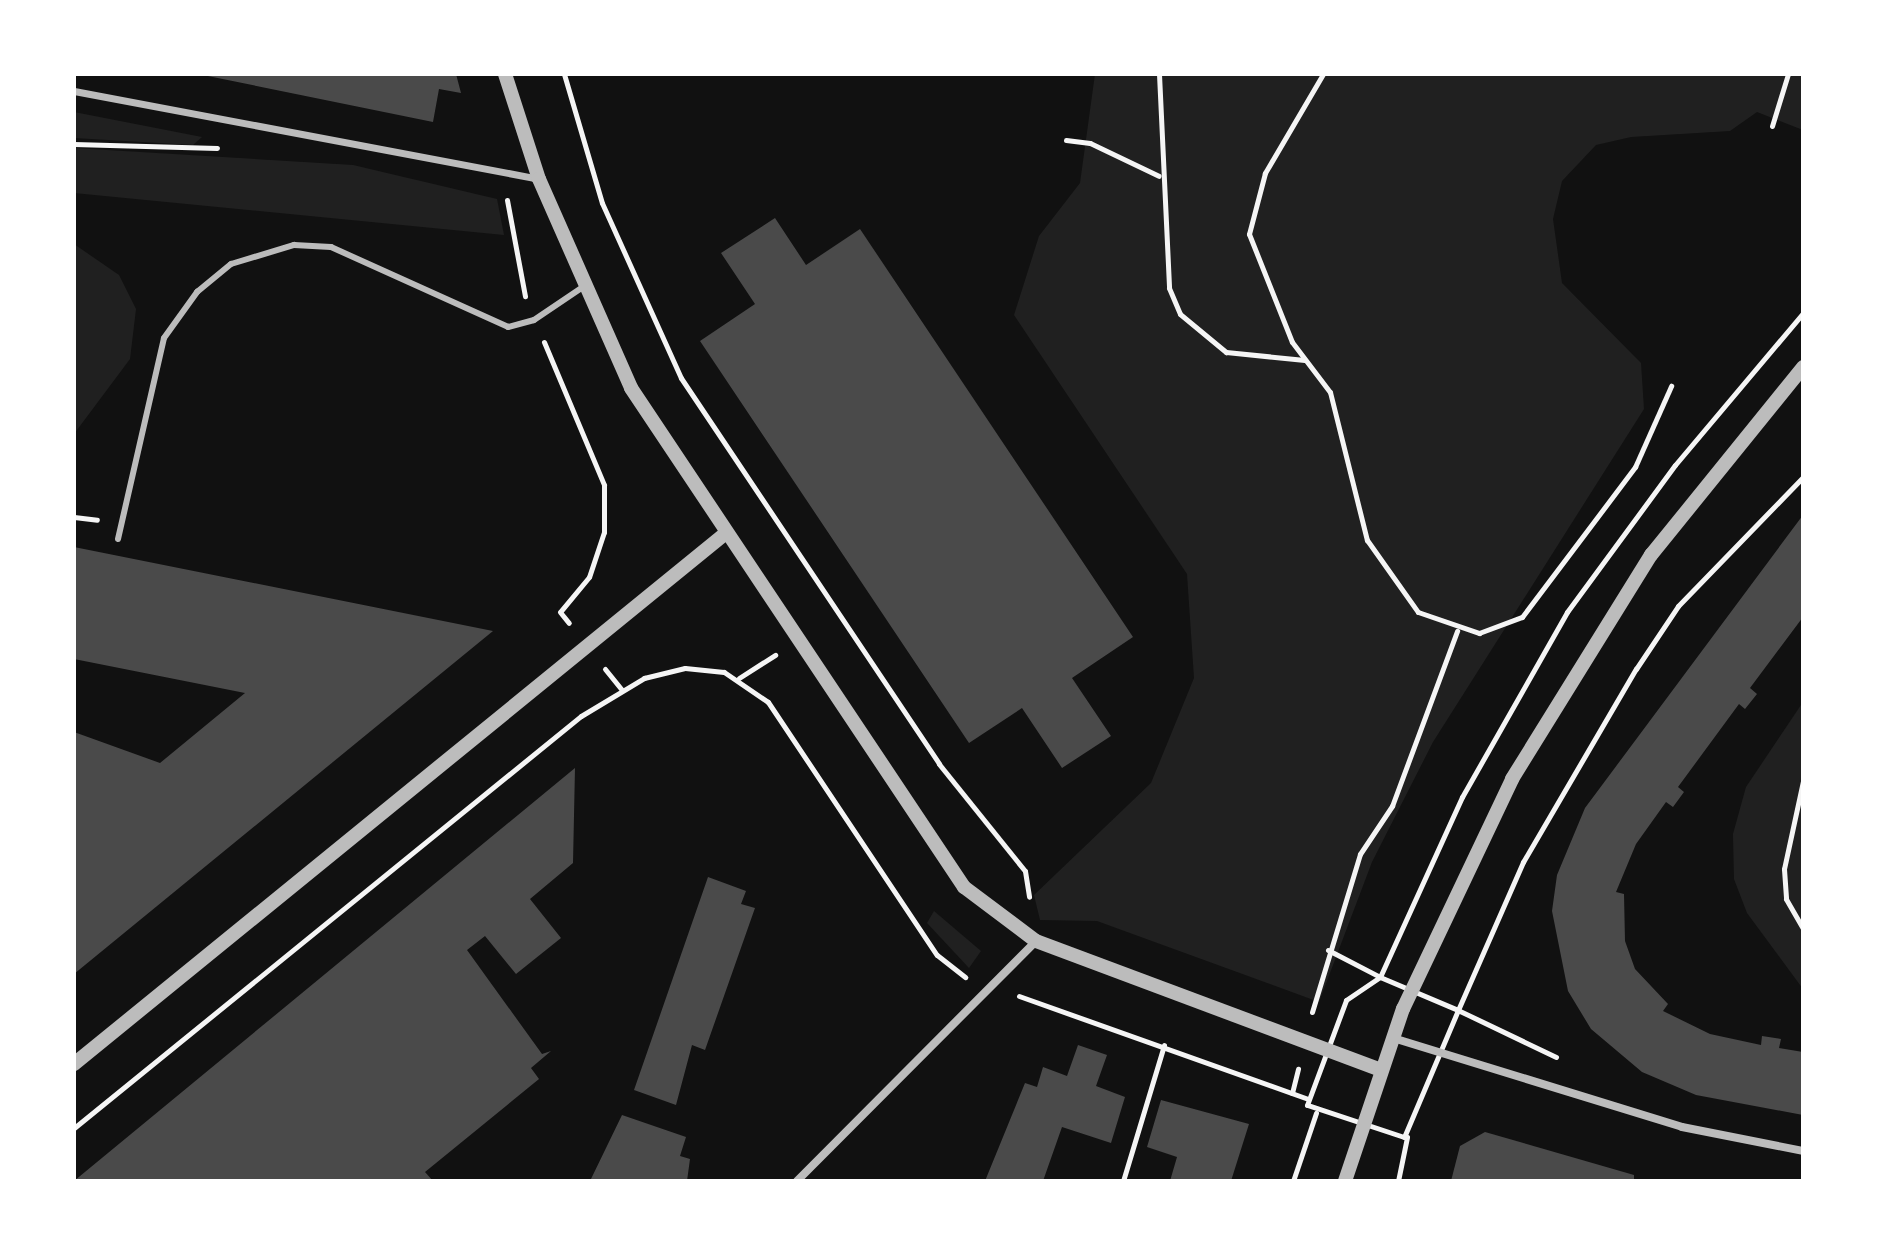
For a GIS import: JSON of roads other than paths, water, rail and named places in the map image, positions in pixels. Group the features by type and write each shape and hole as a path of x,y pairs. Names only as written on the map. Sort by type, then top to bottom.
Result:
{"street":[{"path":"505,74 539,179 583,287 631,388 946,865 980,904 1036,941 1381,1070"},
{"path":"74,91 539,179"},
{"path":"1345,1181 1393,1038 1465,868 1576,669 1673,525 1803,367"},
{"path":"74,1064 726,533"},
{"path":"797,1181 1036,941"},
{"path":"1393,1038 1682,1127 1803,1151"}],"lane":[{"path":"118,539 164,338 197,292 231,264 294,245 331,247 487,321 516,327 534,320 583,287"}]}
